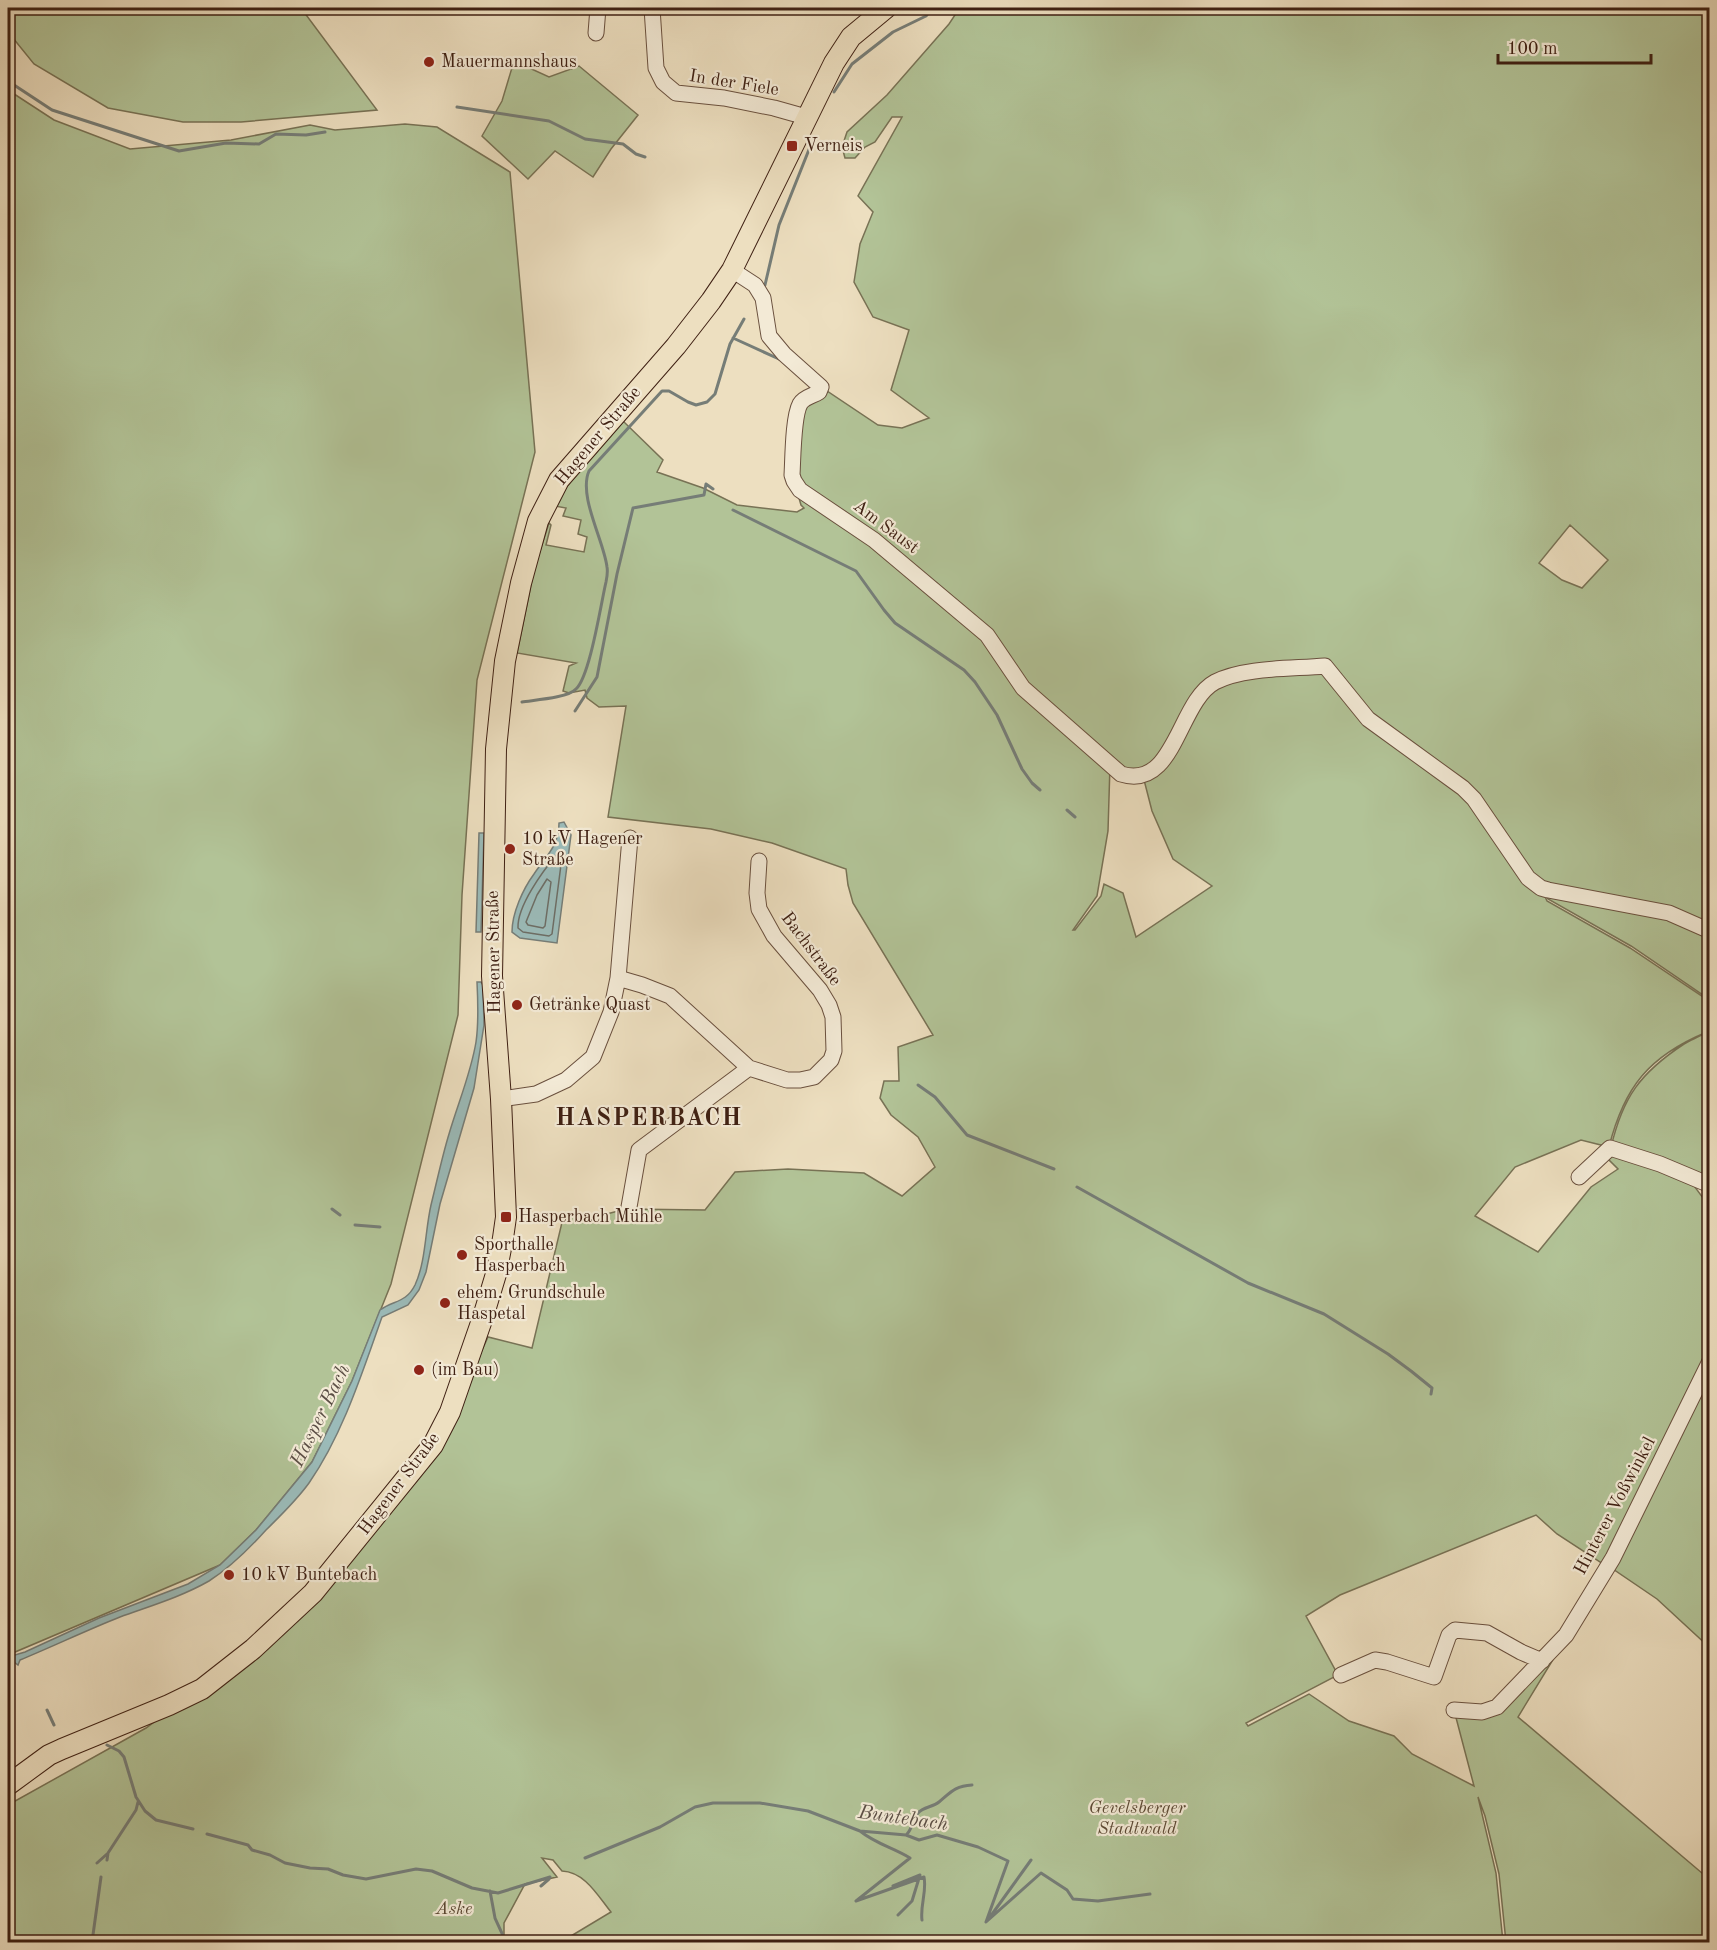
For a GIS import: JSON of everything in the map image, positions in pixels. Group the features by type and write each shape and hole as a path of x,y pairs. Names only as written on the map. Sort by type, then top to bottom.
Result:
{"main road":[{"name":"Hagener Straße","path":"8,1785 49,1755 81,1739 169,1705 202,1689 253,1649 313,1593 433,1445 450,1412 483,1317 504,1238 506,1217 501,1099 492,976 496,749 505,661 534,536 544,507 559,480 676,346 705,310 732,270 834,63 851,37 886,8"}],"street":[{"path":"596,33 598,8"},
{"name":"In der Fiele","path":"652,8 656,68 663,82 676,93 734,100 806,117"},
{"name":"Am Saust","path":"732,270 755,285 763,298 770,336 784,354 821,387 819,392 800,404 796,415 792,475 800,490 874,540 987,635 1023,688 1121,774 1142,776 1160,764 1198,698 1213,683 1234,674 1325,666 1368,720 1469,793 1528,878 1536,885 1548,890 1669,913 1710,931"},
{"path":"501,1099 536,1094 566,1080 593,1057 611,1012 618,978 630,838"},
{"name":"Bachstraße","path":"618,978 669,996 749,1068 787,1080 814,1077 831,1060 834,1051 833,1017 820,990 774,936 759,909 757,892 759,861"},
{"path":"629,1207 639,1150 749,1068"},
{"path":"1579,1177 1610,1148 1660,1164 1710,1185"},
{"name":"Hinterer Voßwinkel","path":"1454,1710 1482,1712 1497,1707 1566,1635 1613,1558 1710,1361"},
{"path":"1341,1675 1375,1660 1434,1677 1449,1635 1455,1630 1487,1633 1542,1661"}],"green space":[{"path":"8,8 301,8 377,110 241,122 183,122 108,108 34,64 13,38 8,38"},
{"path":"956,8 1709,8 1710,723 1706,747 1710,749 1709,929 1646,910 1709,932 1709,999 1631,946 1548,899 1542,887 1460,788 1542,890 1547,901 1630,948 1709,1001 1709,1183 1611,1147 1621,1114 1645,1076 1684,1044 1707,1032 1687,1041 1669,1052 1642,1076 1622,1107 1609,1147 1581,1140 1515,1167 1475,1216 1538,1252 1591,1187 1618,1169 1605,1156 1612,1151 1692,1183 1709,1206 1709,1360 1606,1566 1557,1534 1536,1515 1340,1595 1306,1616 1338,1675 1246,1723 1248,1726 1309,1694 1349,1721 1394,1736 1412,1754 1474,1786 1454,1710 1482,1712 1568,1635 1518,1717 1709,1879 1709,1942 1506,1942 1499,1874 1478,1797 1496,1873 1503,1942 567,1942 574,1939 571,1936 611,1912 584,1880 570,1872 562,1871 553,1860 542,1858 557,1877 525,1884 504,1923 504,1942 8,1942 8,1805 146,1728 308,1606 438,1447 488,1337 532,1348 564,1214 595,1217 626,1209 705,1210 735,1172 788,1169 864,1173 902,1196 935,1167 918,1137 891,1115 880,1098 884,1081 899,1081 898,1047 933,1035 853,903 846,869 772,843 711,829 608,817 626,706 599,707 587,698 585,690 569,693 563,691 569,666 576,663 517,653 534,570 549,523 551,525 546,545 584,552 587,537 578,534 581,520 563,516 566,508 555,506 567,486 622,420 663,460 657,472 703,488 737,505 797,512 804,508 794,481 796,415 821,387 878,425 902,428 929,418 891,390 909,330 873,317 854,282 860,244 873,212 858,196 902,117 892,117 875,142 865,147 855,158 845,158 842,147 847,132 887,95 955,15","holes":["1570,525 1608,560 1582,588 1562,580 1539,563","986,636 1048,708 1131,774 1159,763 1143,776 1152,811 1173,859 1212,886 1136,937 1123,893 1104,884 1101,896 1073,930 1097,896 1108,831 1110,765 1023,689"]},
{"path":"514,61 549,77 579,66 638,115 611,149 593,177 555,151 528,179 482,136 502,101"},
{"path":"8,90 54,120 130,149 231,140 310,125 335,130 405,124 437,127 510,172 535,452 477,680 462,895 458,1015 391,1284 352,1381 312,1462 256,1530 220,1565 8,1655"},
{"path":"1709,1368 1709,1647 1657,1599 1610,1567"}],"water":[{"path":"564,822 571,835 557,943 520,938 512,932 514,917 522,894 554,844 559,823"},
{"path":"479,833 484,833 481,932 476,932"},
{"path":"477,982 483,985 484,1025 474,1088 440,1204 426,1272 419,1290 408,1305 382,1317 342,1424 309,1483 294,1502 246,1551 209,1581 176,1597 108,1622 20,1660 18,1665 14,1662 8,1664 8,1657 25,1652 99,1618 188,1584 220,1565 256,1530 312,1462 352,1381 380,1310 408,1295 419,1276 429,1215 442,1160 474,1054 478,1027"}],"waterway":[{"name":"Hasper Bach","path":"834,92 852,64 893,32 926,16 932,8"},
{"path":"8,81 52,110 179,151 226,143 259,144 276,134 306,135 325,132"},
{"path":"457,107 549,121 585,139 623,144 636,154 645,157"},
{"name":"Hasper Bach","path":"765,285 779,225 812,142"},
{"name":"Hasper Bach","path":"522,702 559,697 572,692 581,682 586,670 607,578 605,556 589,506 586,481 589,471 662,391 669,391 696,405 707,402 715,394 730,344 744,319"},
{"path":"733,338 779,359"},
{"path":"575,711 597,677 617,574 633,508 704,495 706,484 713,489"},
{"path":"733,510 856,571 895,623 964,670 975,682 997,715 1022,769 1040,790"},
{"path":"1067,810 1075,817"},
{"path":"918,1085 935,1097 967,1135 1054,1169"},
{"path":"1077,1187 1248,1283 1324,1314 1411,1371 1432,1388 1431,1394"},
{"path":"332,1209 340,1215"},
{"path":"355,1225 380,1227"},
{"path":"47,1710 54,1725"},
{"name":"Buntebach","path":"107,1745 119,1751 124,1757 136,1797 145,1811 156,1820 193,1829"},
{"path":"907,1834 920,1811 937,1804 957,1788 972,1785"},
{"path":"107,1860 108,1853 136,1810 138,1802"},
{"name":"Buntebach","path":"585,1858 660,1827 695,1807 713,1803 760,1803 808,1811 860,1831 906,1835 919,1840 937,1835 978,1847 1008,1861 986,1922 1041,1873 1067,1890 1073,1899 1098,1901 1150,1894"},
{"path":"860,1831 910,1858 856,1901 924,1877 922,1920"},
{"name":"Buntebach","path":"207,1834 248,1845 252,1850 270,1855 285,1863 328,1869 343,1875 366,1879 416,1869 432,1871 472,1888 498,1893 550,1877"},
{"path":"97,1863 107,1854"},
{"path":"990,1917 1031,1860"},
{"path":"893,1886 920,1875 912,1901 898,1915"},
{"path":"92,1942 101,1877"},
{"name":"Buntebach","path":"541,1886 549,1879"},
{"path":"490,1891 495,1918 506,1942"}],"place":[{"name":"Mauermannshaus","path":"429,62"},
{"name":"Verneis","path":"792,146"},
{"name":"10 kV Hagener Straße","path":"510,849"},
{"name":"Getränke Quast","path":"517,1005"},
{"name":"Hasperbach Mühle","path":"506,1217"},
{"name":"Sporthalle Hasperbach","path":"462,1255"},
{"name":"ehem. Grundschule Haspetal","path":"445,1303"},
{"name":"(im Bau)","path":"419,1370"},
{"name":"10 kV Buntebach","path":"229,1575"}],"district":[{"name":"HASPERBACH","path":"649,1119"}],"park label":[{"name":"Gevelsberger Stadtwald","path":"1137,1818"},
{"name":"Aske","path":"454,1909"}]}
